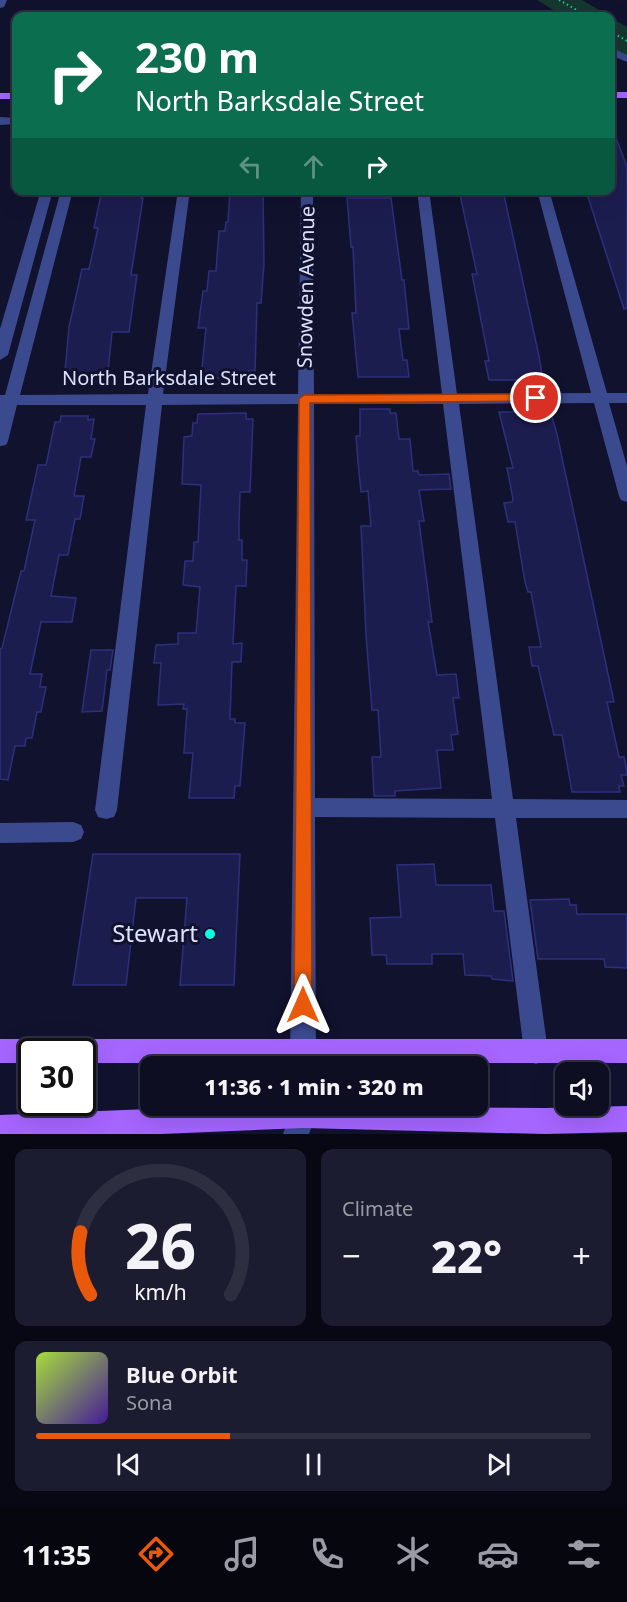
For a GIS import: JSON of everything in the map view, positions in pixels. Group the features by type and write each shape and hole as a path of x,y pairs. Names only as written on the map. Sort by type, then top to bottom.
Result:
{"main road":[{"path":"0,1051 216,1056"},
{"path":"381,1056 627,1051"},
{"path":"0,1128 300,1118 545,1121 627,1119"}],"street":[{"path":"0,5 2,0"},
{"path":"535,5 546,12"},
{"path":"0,355 46,195"},
{"path":"0,441 5,400 66,195"},
{"path":"106,810 155,399 183,195"},
{"name":"Snowden Avenue","path":"303,1056 304,399 307,195"},
{"path":"424,195 536,1052"},
{"path":"544,195 598,398 627,496"},
{"path":"37,225 57,225"},
{"path":"0,302 15,302"},
{"name":"North Barksdale Street","path":"5,400 627,398"},
{"path":"303,807 627,809"},
{"path":"0,833 73,832"}],"path":[{"path":"559,0 580,12"}],"green space":[{"path":"537,0 582,0 602,12 556,12"},
{"path":"615,20 627,27 627,57 615,50"}],"building":[{"path":"615,135 627,167 627,308 624,309 587,195 615,195"},
{"path":"101,195 141,195 143,198 131,275 137,275 129,332 112,332 107,381 64,382 69,327 82,269 89,269 98,228 94,228"},
{"path":"230,195 263,195 264,264 261,303 257,303 255,371 248,371 248,378 201,378 206,328 198,328 203,291 207,291 209,271 216,271 219,231 225,231 226,222 228,222"},
{"path":"460,195 504,195 539,356 542,374 536,374 539,391 524,391 521,380 489,380 485,361 489,361 472,274 477,274"},
{"path":"347,198 391,198 409,329 399,329 403,360 407,360 409,377 358,377 352,313 356,313 353,247 351,247"},
{"path":"527,406 542,406 543,410 550,410 557,434 614,702 607,702 619,757 624,757 627,772 627,775 621,775 624,786 619,786 620,792 572,792 562,735 554,735 538,666 532,666 529,647 541,647 531,592 528,592 525,582 515,522 508,522 504,503 512,502 513,499 507,468 513,468 499,412 529,412"},
{"path":"360,409 390,409 390,413 396,413 399,439 410,439 413,471 418,471 419,475 449,474 451,489 419,490 424,521 419,521 432,622 428,622 437,675 456,674 459,698 453,698 458,734 451,735 453,750 437,750 441,788 395,791 395,796 374,796 372,757 381,757 378,710 372,710 366,635 361,526 371,526 368,491 361,492 358,462 356,436 360,436"},
{"path":"246,413 246,419 253,419 250,492 240,492 239,540 242,540 242,560 247,560 246,586 236,586 233,644 242,643 241,662 232,662 230,719 235,719 235,723 245,723 240,786 235,786 234,798 189,798 193,753 184,753 187,709 183,709 184,704 158,705 161,663 154,663 156,645 178,644 178,633 196,633 200,587 183,585 185,561 193,561 194,542 198,542 201,485 182,484 184,437 192,436 193,423 197,423 198,414"},
{"path":"61,416 88,416 88,420 94,419 91,439 95,439 91,457 81,457 74,496 84,496 80,519 75,519 68,555 59,555 51,596 76,598 72,622 41,622 30,674 42,674 40,687 46,687 41,712 37,712 32,738 26,738 25,746 15,746 8,780 0,779 0,649 21,571 24,571 35,520 26,520 38,465 46,465 55,422 60,422"},
{"path":"91,650 113,650 110,670 107,670 102,711 82,712"},
{"name":"Stewart","path":"93,854 240,854 234,985 180,985 187,898 136,898 126,985 73,985"},
{"path":"434,864 436,885 491,885 494,911 504,911 513,981 492,979 491,976 465,975 463,954 432,954 432,964 387,964 386,955 372,955 370,918 401,917 397,865"},
{"path":"569,899 570,905 576,905 577,914 627,914 627,968 605,967 604,959 538,959 530,900"}],"place":[{"name":"Stewart","path":"210,934"}],"route":[{"path":"303,1005 304,399 536,398"}]}
